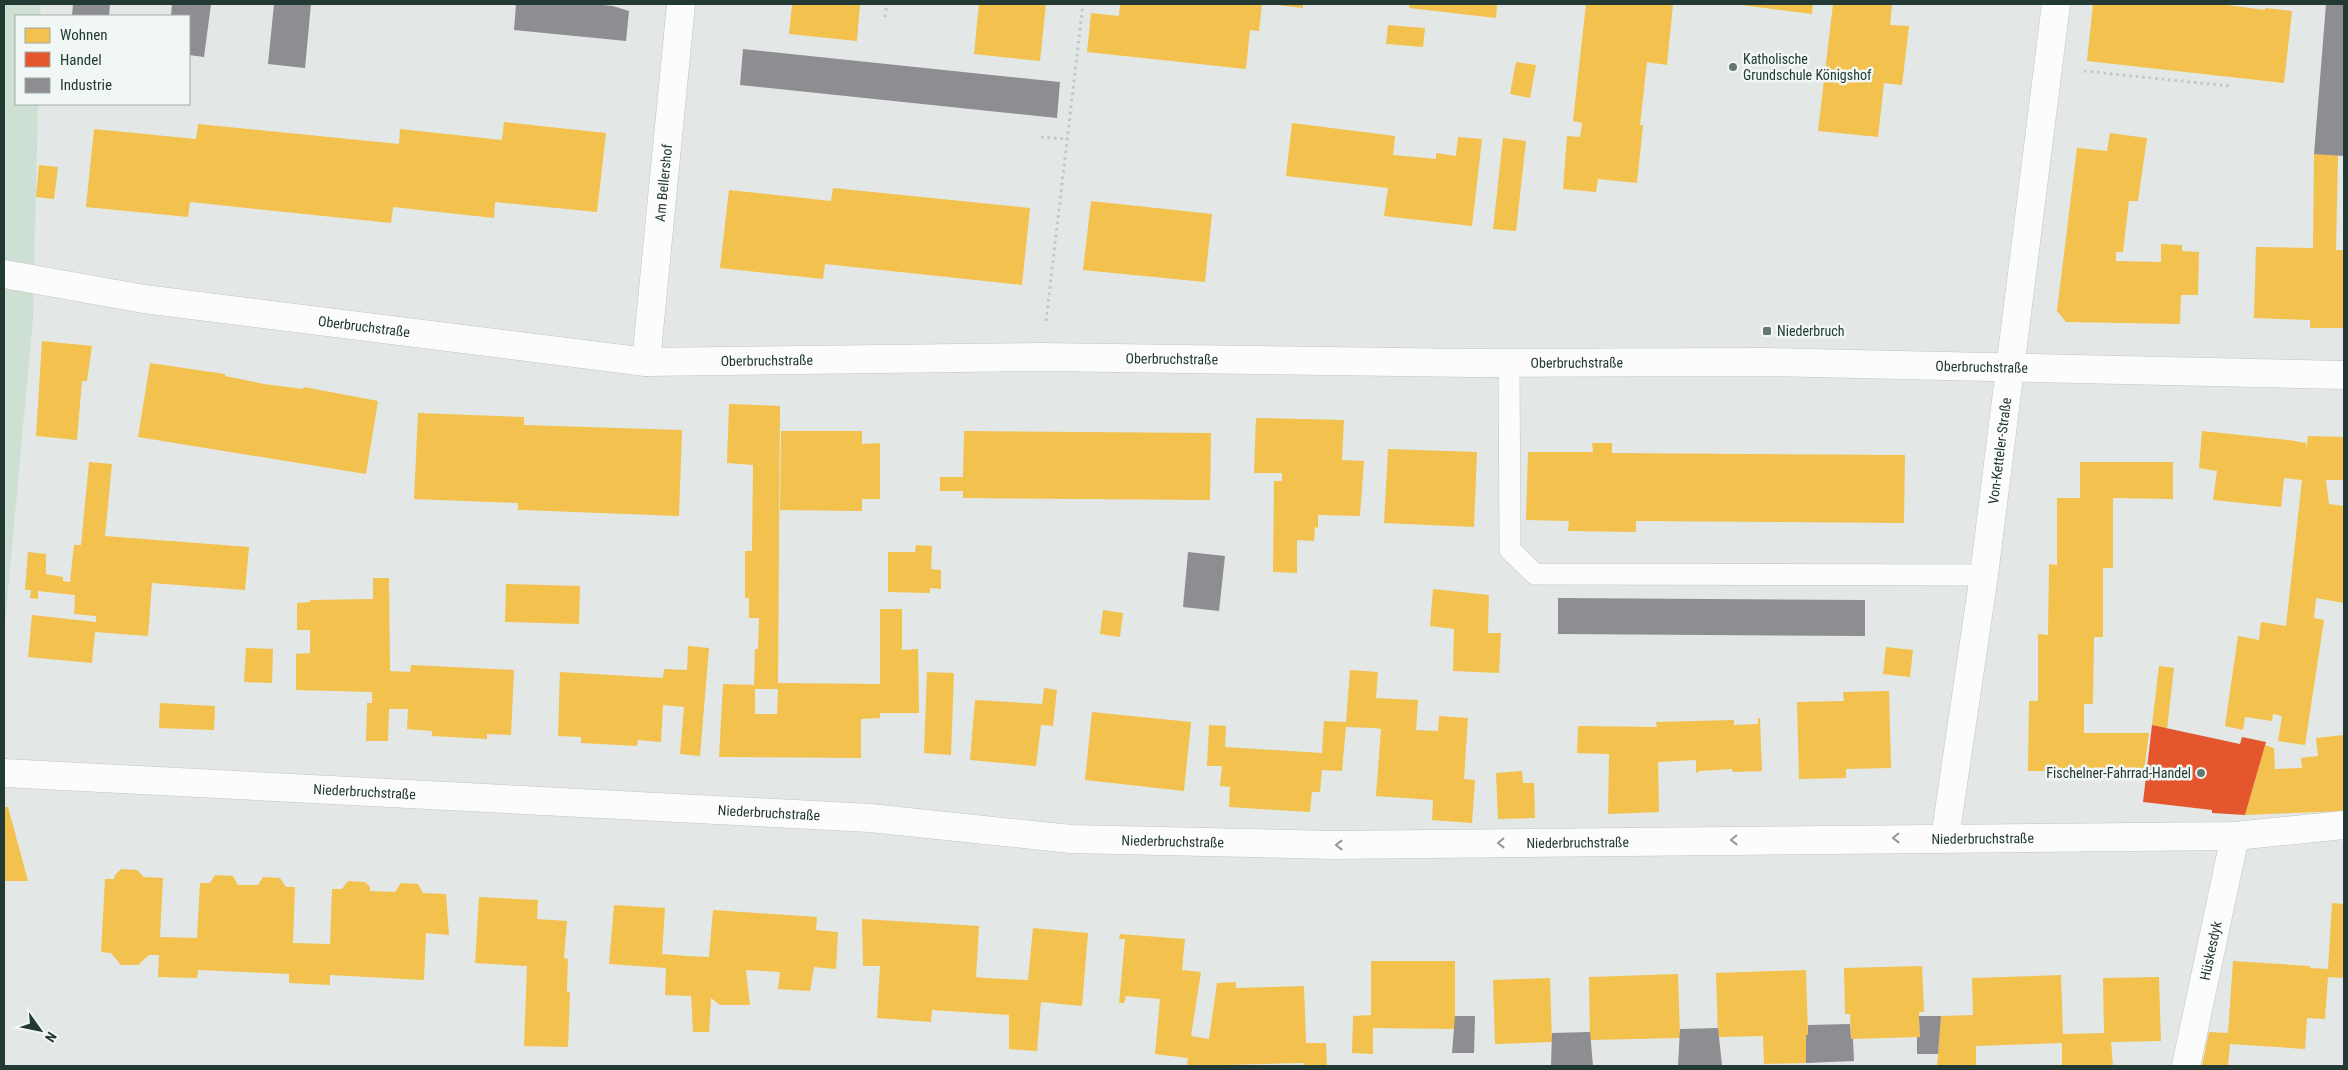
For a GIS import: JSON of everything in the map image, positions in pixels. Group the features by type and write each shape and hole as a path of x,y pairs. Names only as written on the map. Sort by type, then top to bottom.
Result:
{"street":[{"name":"Am Bellershof","path":"646,362 680,4"},
{"name":"Von-Ketteler-Straße","path":"1945,838 1984,576 2056,4"},
{"name":"Oberbruchstraße","path":"4,274 144,299 646,362 1042,358 1509,362 1794,362 2344,374"},
{"name":"Niederbruchstraße","path":"4,773 870,818 1071,839 1332,845 2235,836 2344,825"},
{"name":"Hüskesdyk","path":"2186,1066 2235,836"}],"lane":[{"path":"1509,362 1510,550 1535,574 1984,576"}],"path":[{"path":"886,17 887,4"},
{"path":"1042,358 1083,4"},
{"path":"2048,67 2230,86"},
{"path":"1041,137 1066,139"}],"green space":[{"path":"4,4 41,4 40,15 15,15 15,105 38,105 33,318 4,635"}],"building: Wohnen":[{"path":"792,4 860,4 857,41 789,34"},
{"path":"979,4 1046,4 1040,61 974,54"},
{"path":"1120,4 1262,4 1259,31 1250,30 1246,69 1087,52 1091,13 1119,16"},
{"path":"1267,4 1303,4 1303,8"},
{"path":"1410,4 1497,4 1496,18 1409,8"},
{"path":"1586,4 1673,4 1667,65 1647,62 1640,125 1643,125 1637,183 1598,179 1596,192 1563,189 1567,136 1580,137 1582,123 1573,121"},
{"path":"1733,4 1813,4 1812,14"},
{"path":"1833,4 1892,4 1890,25 1909,26 1902,85 1884,83 1878,137 1818,131"},
{"path":"2093,4 2220,4 2265,10 2265,8 2292,11 2284,83 2087,61"},
{"path":"1388,25 1425,28 1423,47 1386,44"},
{"path":"1516,62 1536,65 1530,98 1510,94"},
{"path":"504,122 606,133 597,212 495,202 494,218 393,207 391,223 190,202 188,217 86,207 94,129 196,139 198,124 399,144 400,129 502,140"},
{"path":"1292,123 1395,136 1393,155 1436,159 1436,153 1456,156 1458,137 1482,139 1472,226 1384,216 1388,188 1286,176"},
{"path":"2110,133 2147,138 2138,201 2129,201 2123,252 2116,252 2116,261 2161,262 2161,244 2182,245 2182,251 2199,252 2198,295 2181,295 2180,324 2066,322 2057,311 2077,148 2107,151"},
{"path":"1503,138 1526,141 1516,231 1493,229"},
{"path":"2314,154 2338,154 2336,250 2344,250 2344,328 2310,328 2310,320 2254,318 2256,247 2313,248"},
{"path":"39,165 58,167 54,199 36,197"},
{"path":"833,188 1030,208 1022,285 825,264 823,279 720,268 729,190 831,201"},
{"path":"1091,201 1212,214 1205,282 1083,270"},
{"path":"42,341 92,346 87,381 82,381 77,440 36,436"},
{"path":"150,363 225,374 225,376 264,384 303,389 304,387 378,401 366,474 138,437"},
{"path":"729,404 780,406 778,683 880,684 880,609 902,609 902,650 918,649 919,713 880,713 880,718 861,719 861,758 719,757 723,684 754,685 755,649 758,649 759,618 749,618 749,598 745,598 745,551 752,551 753,465 727,463","holes":["755,689 778,689 777,714 755,714"]},
{"path":"418,413 524,417 524,425 682,430 679,516 518,510 518,503 414,499"},
{"path":"1256,418 1344,420 1342,460 1364,461 1360,516 1318,515 1318,528 1315,527 1314,541 1297,540 1297,573 1273,572 1274,481 1282,481 1282,473 1254,473"},
{"path":"781,431 862,431 862,444 880,443 880,499 862,499 862,511 780,510"},
{"path":"964,431 1211,433 1210,500 963,498 963,491 940,491 940,477 963,477"},
{"path":"2202,431 2306,443 2306,450 2308,436 2344,437 2344,480 2326,480 2329,504 2344,506 2344,603 2316,598 2314,618 2324,620 2305,745 2278,741 2282,716 2273,714 2272,721 2245,717 2243,730 2225,726 2238,636 2259,640 2261,622 2286,626 2302,480 2284,478 2281,507 2213,500 2217,471 2199,468"},
{"path":"1592,443 1612,443 1612,453 1905,455 1904,523 1636,521 1636,532 1568,531 1569,521 1526,520 1528,452 1593,452"},
{"path":"1388,449 1477,452 1474,527 1384,523"},
{"path":"89,462 112,464 105,536 249,547 245,590 152,583 148,636 95,632 92,663 28,657 32,615 96,622 96,616 74,614 75,595 38,591 38,599 30,598 31,590 25,590 28,552 46,554 46,574 63,577 63,581 70,582 74,545 81,545"},
{"path":"2080,462 2173,462 2173,499 2113,498 2113,568 2103,568 2103,637 2094,637 2093,704 2084,704 2084,733 2149,733 2144,771 2028,771 2029,701 2038,701 2038,634 2048,635 2049,564 2057,565 2057,498 2080,498"},
{"path":"916,545 932,546 931,569 941,570 941,589 930,588 930,593 888,592 888,552 915,552"},
{"path":"373,578 389,578 390,671 410,672 411,665 514,670 511,735 487,734 487,739 432,736 432,731 407,729 408,709 389,709 388,741 366,741 367,703 372,703 372,692 296,690 296,654 310,653 310,630 297,630 297,603 310,602 310,600 373,599"},
{"path":"506,584 580,586 579,624 505,622"},
{"path":"1433,589 1489,595 1488,633 1501,633 1499,673 1453,671 1454,629 1430,626"},
{"path":"1103,610 1123,613 1120,637 1100,634"},
{"path":"688,646 709,648 700,756 680,754 684,707 663,705 661,742 638,740 637,746 581,743 581,737 558,736 560,672 663,678 664,669 687,670"},
{"path":"1886,647 1913,650 1910,677 1883,674"},
{"path":"246,648 273,649 272,683 244,682"},
{"path":"2159,666 2174,668 2167,729 2152,725"},
{"path":"1350,670 1378,672 1376,698 1418,700 1416,730 1438,731 1439,716 1468,718 1464,779 1475,780 1472,823 1432,820 1433,800 1376,796 1381,729 1374,728 1346,727 1342,771 1322,770 1320,792 1312,792 1310,812 1229,807 1230,787 1220,786 1222,766 1207,766 1209,725 1226,726 1225,747 1322,753 1324,721 1346,722"},
{"path":"927,672 954,673 951,755 924,753"},
{"path":"1044,688 1057,690 1053,726 1041,725 1036,766 970,760 975,700 1042,704"},
{"path":"1889,691 1891,768 1846,769 1846,778 1799,779 1797,702 1844,701 1843,692"},
{"path":"160,703 215,706 214,730 159,728"},
{"path":"1092,712 1191,722 1184,791 1085,780"},
{"path":"1758,718 1760,718 1762,771 1733,772 1732,769 1699,771 1696,773 1696,760 1658,762 1659,812 1608,814 1609,754 1577,753 1578,726 1657,727 1656,722 1734,720 1734,725 1758,724"},
{"path":"2344,735 2344,811 2245,815 2265,745 2274,748 2275,769 2302,768 2301,758 2318,756 2316,738"},
{"path":"1522,771 1523,783 1534,783 1535,818 1498,819 1496,773"},
{"path":"4,807 8,807 28,881 4,881"},
{"path":"121,869 137,870 144,877 163,878 160,937 197,938 200,883 210,883 215,875 233,876 238,885 258,885 263,877 280,878 286,887 295,887 293,943 330,944 332,889 342,889 348,881 365,882 370,887 370,891 395,892 401,883 418,884 423,893 446,894 449,935 426,933 424,980 330,975 330,985 289,983 289,974 198,970 197,978 158,977 159,955 149,955 138,965 121,965 111,953 101,952 105,879 114,879"},
{"path":"479,897 538,900 537,919 567,921 564,958 568,959 567,992 570,992 568,1047 524,1046 527,966 475,963"},
{"path":"2332,903 2344,904 2344,978 2328,977 2325,1019 2307,1018 2305,1049 2230,1044 2228,1066 2202,1066 2209,1032 2228,1033 2233,961 2328,969"},
{"path":"614,905 665,908 662,954 687,956 709,957 713,910 817,917 816,930 838,932 836,969 814,967 810,991 778,989 780,972 746,970 750,1005 720,1005 711,998 709,1032 693,1032 691,996 665,995 666,968 609,964"},
{"path":"862,919 979,926 976,977 985,978 1028,980 1033,928 1088,933 1082,1006 1041,1002 1037,1051 1009,1049 1009,1015 932,1010 931,1022 877,1018 880,966 863,966"},
{"path":"1120,934 1185,939 1182,970 1201,972 1191,1036 1209,1039 1217,983 1236,982 1236,988 1304,986 1306,1043 1326,1043 1327,1066 1304,1066 1304,1063 1187,1066 1188,1058 1155,1054 1160,999 1126,996 1124,1003 1119,1003 1125,939 1119,939"},
{"path":"1371,961 1455,961 1455,1029 1373,1028 1373,1054 1352,1053 1353,1016 1371,1015"},
{"path":"1922,966 1924,1012 1919,1012 1920,1037 1851,1039 1850,1014 1845,1014 1844,968"},
{"path":"1806,970 1808,1035 1806,1035 1806,1063 1764,1064 1763,1036 1718,1037 1716,973"},
{"path":"1678,974 1680,1038 1590,1040 1589,977"},
{"path":"2061,975 2063,1034 2104,1033 2103,978 2159,977 2161,1041 2111,1042 2113,1066 2062,1066 2062,1043 1976,1046 1976,1066 1937,1066 1941,1016 1973,1015 1972,978"},
{"path":"1550,978 1552,1042 1495,1044 1493,980"}],"building: Handel":[{"name":"Fischelner-Fahrrad-Handel","path":"2152,725 2240,744 2242,737 2266,742 2245,815 2212,813 2212,810 2143,802"}],"building: Industrie":[{"path":"73,4 110,4 109,15 72,15"},
{"path":"172,4 211,4 204,57 190,55 190,15 171,15"},
{"path":"274,4 311,4 305,68 268,64"},
{"path":"516,4 592,4 613,6 629,11 626,41 514,30"},
{"path":"2326,4 2344,4 2344,156 2314,154"},
{"path":"743,49 1060,82 1057,118 740,85"},
{"path":"1188,552 1225,556 1219,611 1183,607"},
{"path":"1558,598 1865,600 1865,636 1558,634"},
{"path":"1455,1016 1475,1016 1474,1053 1452,1053"},
{"path":"1919,1016 1941,1016 1938,1054 1917,1054 1917,1037 1920,1037"},
{"path":"1850,1024 1854,1061 1806,1063 1808,1025"},
{"path":"1718,1028 1722,1065 1678,1066 1680,1029"},
{"path":"1590,1032 1593,1066 1551,1066 1552,1033"}],"place":[{"name":"Katholische Grundschule Königshof","path":"1733,67"},
{"name":"Niederbruch","path":"1767,331"},
{"name":"Fischelner-Fahrrad-Handel","path":"2201,773"}]}
